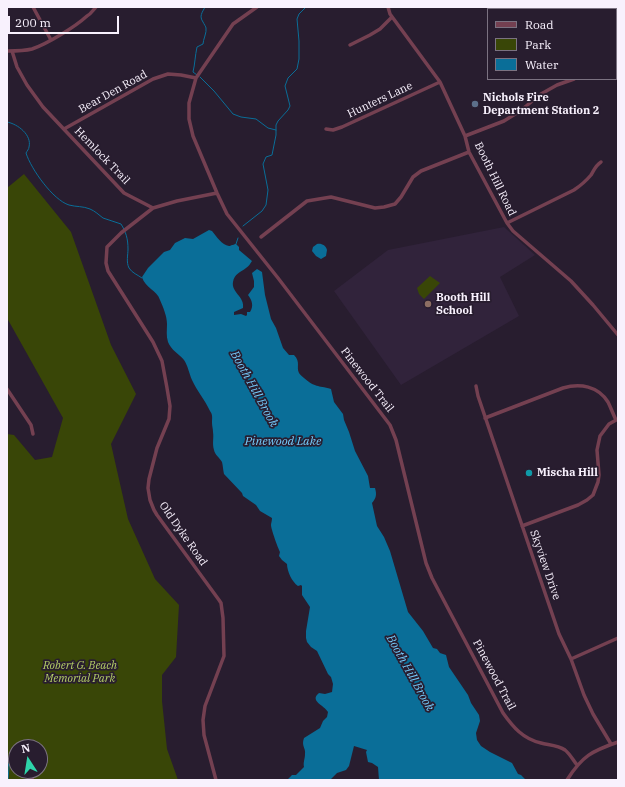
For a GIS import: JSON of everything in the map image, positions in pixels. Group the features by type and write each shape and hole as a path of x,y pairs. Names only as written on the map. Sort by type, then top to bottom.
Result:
{"street":[{"path":"33,7 51,40"},
{"path":"7,51 32,49 51,40 88,16 96,7"},
{"name":"Pinewood Trail","path":"257,7 233,24 197,76 189,103 188,119 193,136 217,193 227,214 278,278 390,425 396,440 423,555 428,569 503,713 511,725 520,733 539,743 557,746 565,750 577,765"},
{"name":"Booth Hill Road","path":"388,7 392,17 440,82 464,136 469,152 506,223 571,281 618,335"},
{"path":"350,45 380,29 392,17"},
{"name":"Hemlock Trail","path":"12,51 17,67 27,85 43,107 124,192 153,208"},
{"name":"Bear Den Road","path":"64,129 152,79 168,74 197,76"},
{"path":"464,136 504,121 520,111 541,94 557,85 571,80"},
{"name":"Hunters Lane","path":"326,129 333,130 342,127 440,82"},
{"path":"261,237 307,200 331,197 375,208 394,204 401,197 414,177 421,171 469,152"},
{"path":"506,223 574,190 590,176 601,162"},
{"path":"153,208 217,193"},
{"name":"Old Dyke Road","path":"153,208 107,247 106,264 108,271 147,331 162,362 170,406 169,419 157,448 150,471 148,488 150,500 157,515 219,600 222,610 224,656 205,706 203,720 204,735 216,780"},
{"path":"485,418 563,388 580,385 587,386 602,395 617,419 609,424 600,436 597,450 599,475 593,495 578,505 522,526"},
{"name":"Skyview Drive","path":"476,386 485,418 559,634 571,660 584,695 593,714 611,744"},
{"path":"7,389 31,425 33,434"},
{"path":"571,660 618,638"},
{"path":"567,780 577,765 590,754 618,742"}],"shaded area":[{"name":"Booth Hill School","path":"504,227 535,255 500,277 519,316 401,385 334,291 388,250"}],"green space":[{"name":"Robert G. Beach Memorial Park","path":"24,174 71,232 111,345 136,394 111,444 128,519 155,579 179,605 176,657 162,675 162,701 167,749 178,780 7,780 7,434 14,435 35,460 52,457 63,418 7,318 7,188"},
{"path":"430,276 440,283 424,299 419,294 417,288"}],"water":[{"name":"Pinewood Lake","path":"209,230 212,231 224,244 229,246 236,244 239,247 239,250 252,261 236,275 233,282 234,289 243,304 243,308 234,312 234,315 241,314 246,316 247,312 250,312 252,308 251,299 248,295 254,287 252,273 257,269 262,272 265,295 271,319 283,348 289,355 294,355 296,358 300,375 314,385 331,389 334,402 343,414 355,451 368,476 370,488 375,488 376,496 372,503 377,526 390,551 408,612 423,631 433,648 446,655 449,667 468,695 471,703 479,715 480,721 476,733 477,740 481,746 512,763 518,774 526,780 379,780 378,767 368,762 367,750 354,746 349,766 346,770 337,773 330,780 287,780 292,775 296,775 304,767 304,738 320,728 323,721 327,717 328,712 316,701 316,696 319,693 325,694 332,692 333,684 331,677 328,674 317,651 307,642 306,631 310,607 302,595 302,586 298,586 294,582 289,573 287,564 279,556 280,552 271,527 272,518 260,511 256,505 243,496 242,493 224,474 222,462 215,453 213,447 212,414 194,384 184,360 169,345 167,338 166,318 162,306 156,294 146,284 142,277 148,268 164,252 170,250 175,243 185,238 193,239"},
{"path":"317,244 323,245 327,250 326,256 321,259 312,251 313,247"}],"waterway":[{"path":"197,75 193,72 197,47 203,44 206,32 201,16 205,7"},
{"path":"243,226 262,211 266,205 268,190 263,164 266,157 272,155 276,135 276,125 290,106 285,86 288,78 297,69 299,59 297,19 299,14 306,7"},
{"path":"200,77 233,114 241,117 256,119 268,128 276,130"},
{"name":"Booth Hill Brook","path":"7,122 16,125 26,134 29,143 29,148 26,153 29,160 43,183 56,197 69,205 85,207 103,218 121,224 127,239 128,266 142,278"},
{"path":"236,244 238,238"}],"place":[{"name":"Nichols Fire Department Station 2","path":"475,104"},
{"name":"Booth Hill School","path":"428,304"},
{"name":"Mischa Hill","path":"529,473"}]}
